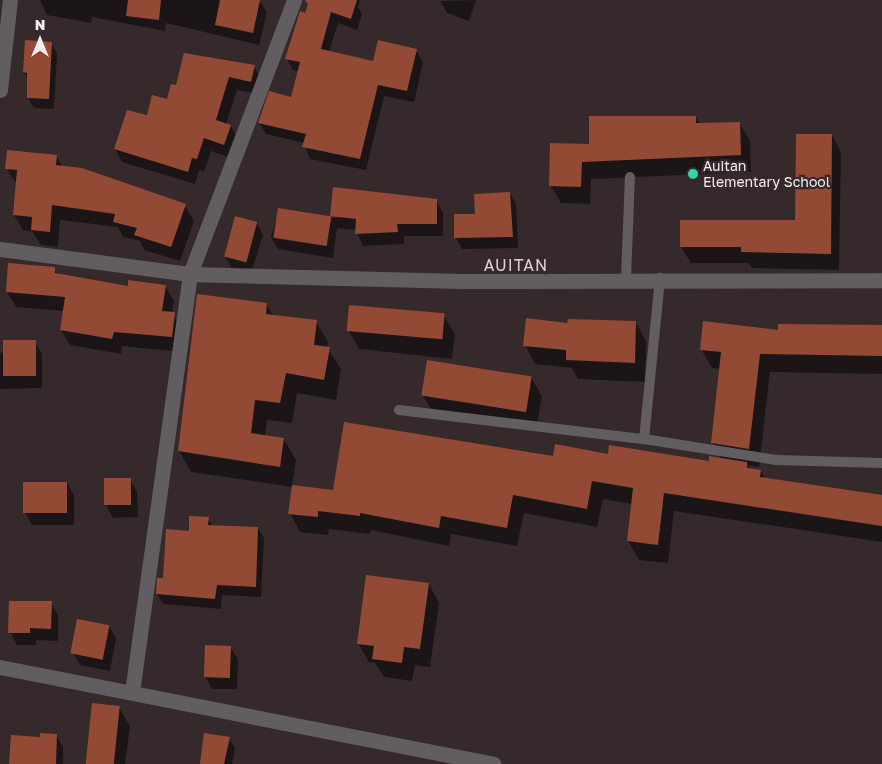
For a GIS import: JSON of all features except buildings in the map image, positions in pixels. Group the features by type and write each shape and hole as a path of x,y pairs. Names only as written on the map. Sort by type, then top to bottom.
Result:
{"street":[{"path":"0,90 10,0"},
{"path":"132,692 190,274 294,0"},
{"path":"0,249 190,274 462,281 660,278 882,280"},
{"path":"0,667 494,764"}],"lane":[{"path":"626,279 630,177"},
{"path":"644,439 660,278"},
{"path":"399,410 644,439 776,460 882,463"}],"place":[{"name":"Auitan Elementary School","path":"693,174"}],"district":[{"name":"AUITAN","path":"516,265"}]}
